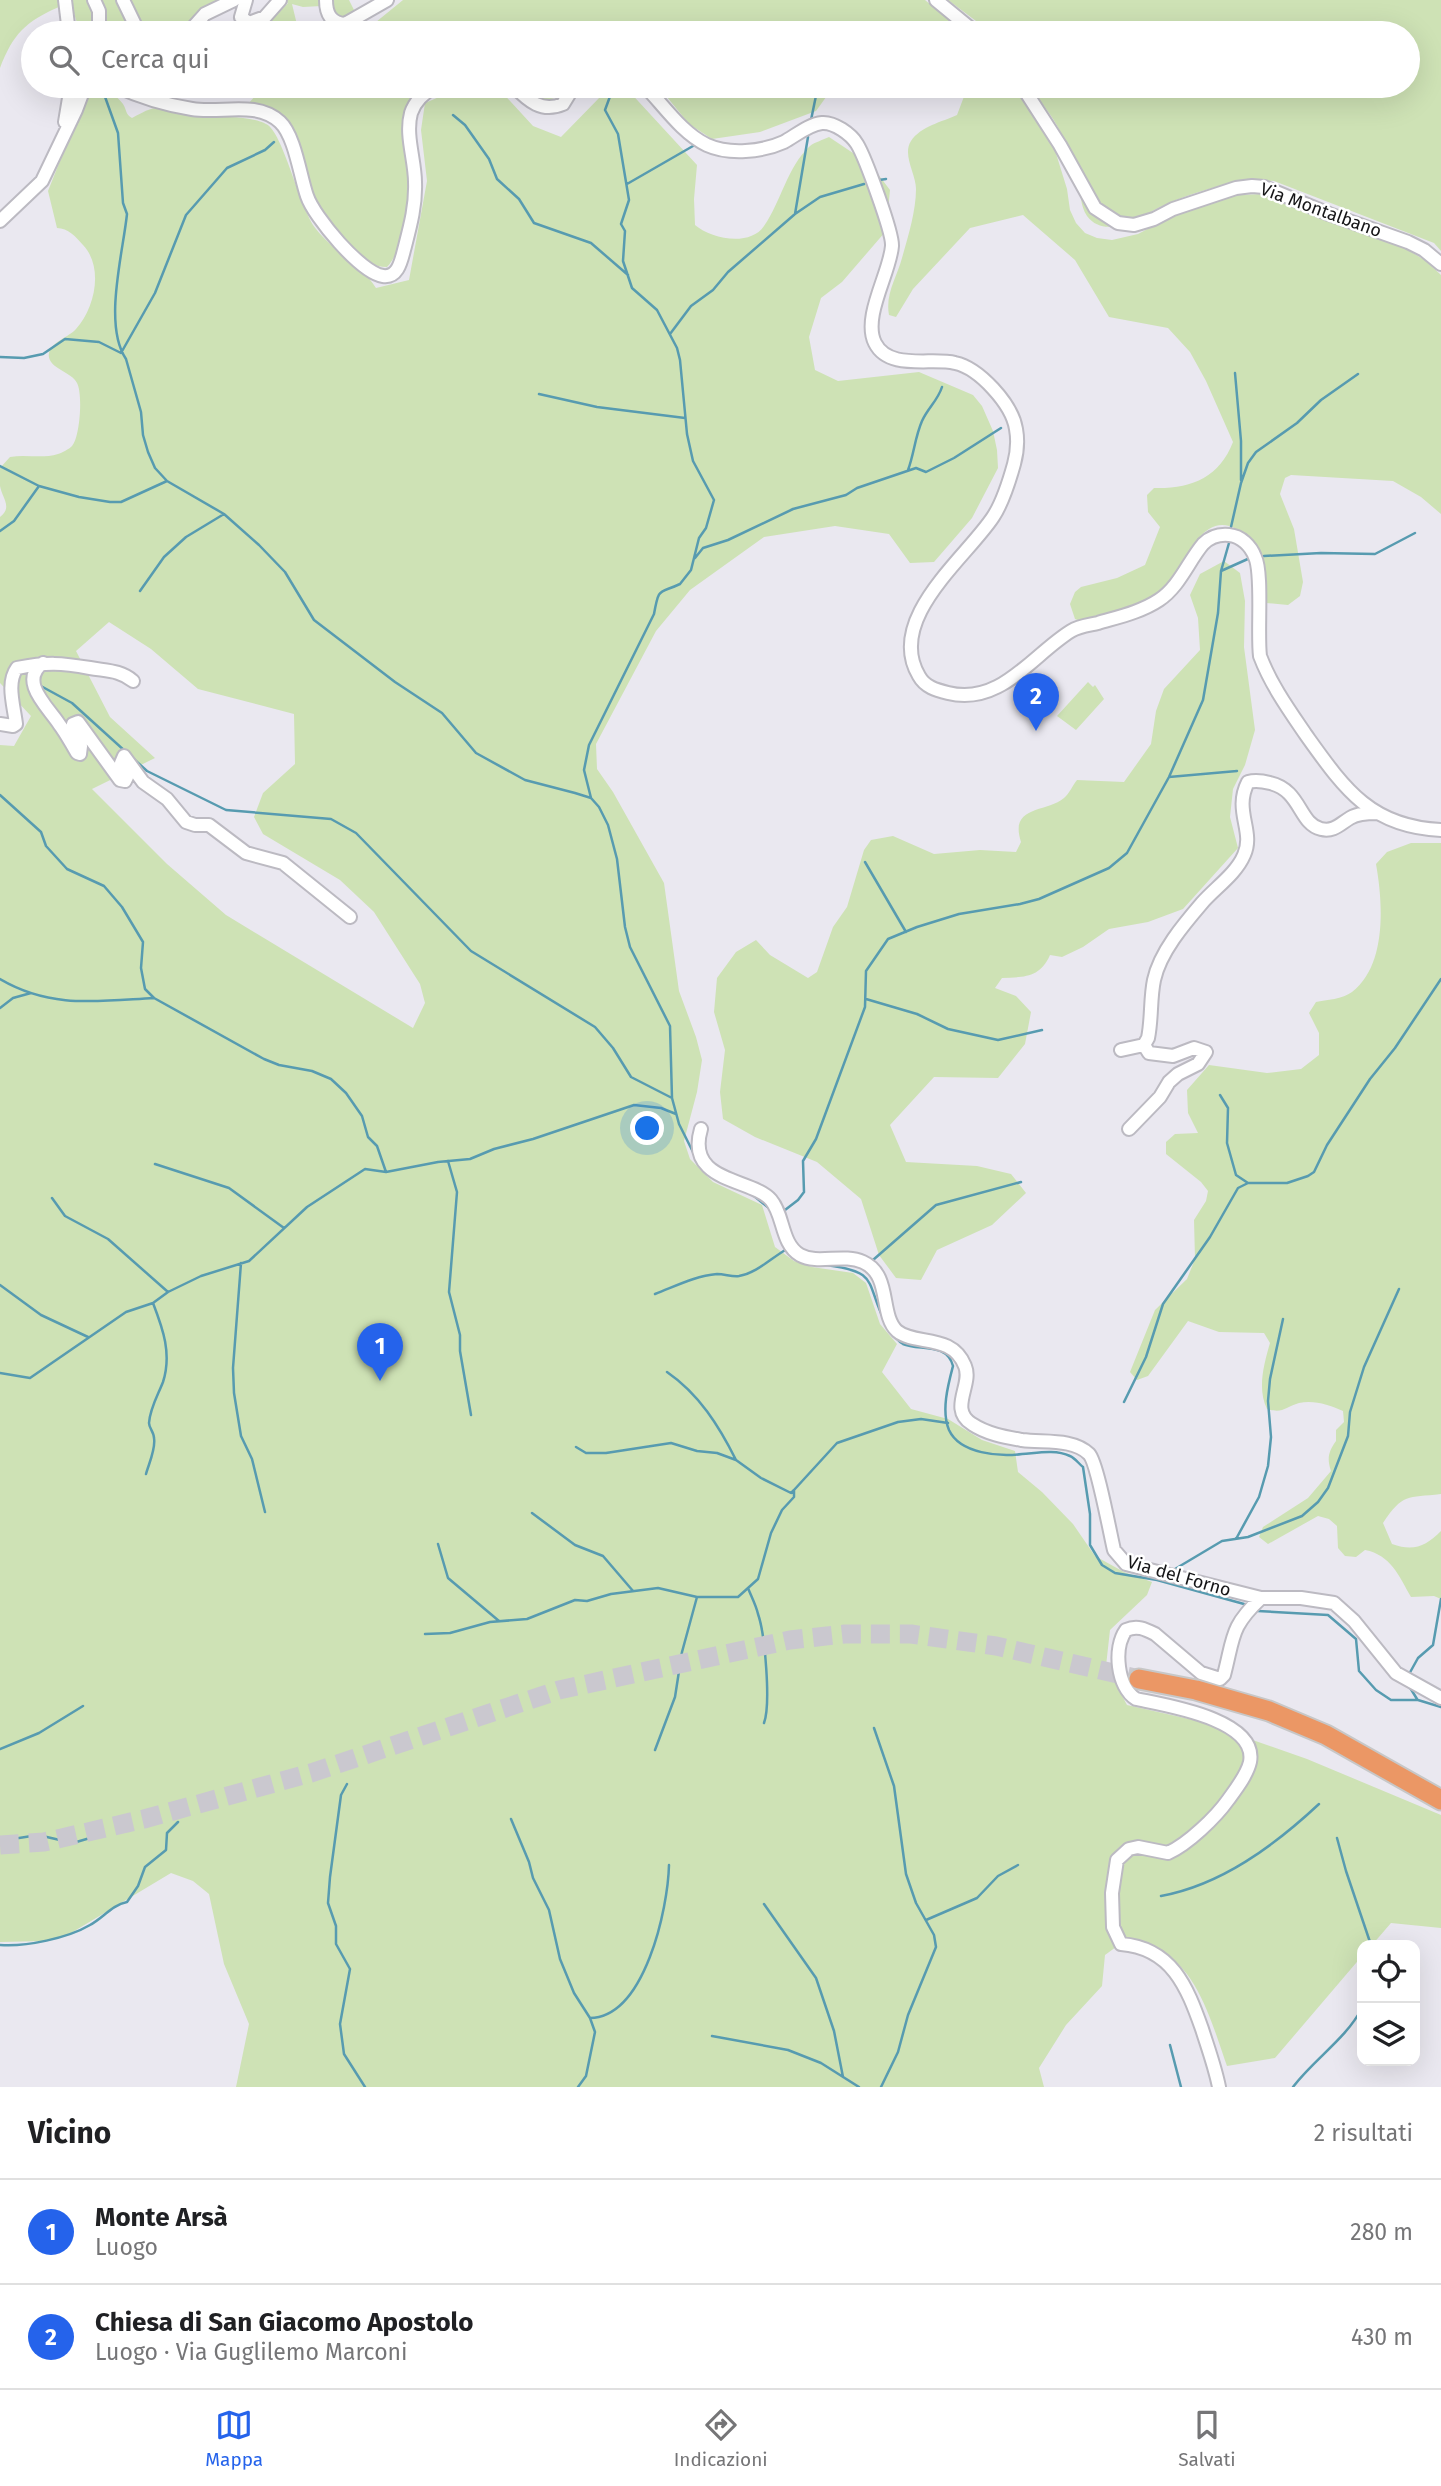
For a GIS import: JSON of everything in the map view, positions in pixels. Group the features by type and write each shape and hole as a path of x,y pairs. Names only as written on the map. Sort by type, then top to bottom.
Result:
{"highway":[{"path":"1139,1679 1196,1690 1269,1711 1326,1735 1441,1800"}],"street":[{"path":"65,0 68,21"},
{"path":"94,0 99,11 99,21"},
{"path":"123,0 133,21"},
{"path":"199,21 205,14 234,0"},
{"path":"246,0 241,17 246,21"},
{"path":"254,21 265,17 280,0"},
{"path":"326,0 329,16 336,21"},
{"path":"351,21 387,0"},
{"path":"936,0 961,21"},
{"path":"62,140 69,98"},
{"path":"0,221 42,181 80,98"},
{"path":"149,98 195,110 257,110 267,113 281,123 289,135 308,199 315,212 361,265 387,276 393,274 401,262 413,216 415,180 409,131 411,113 421,98"},
{"path":"526,98 540,106 553,107 563,103 567,98"},
{"path":"656,98 688,132 720,149 751,150 780,144 824,122 833,124 855,141 892,240 872,322 875,343 887,354 908,362 950,361 963,365 988,383 1016,425 1017,446 1014,463 1001,502 992,519 933,587 913,632 911,656 913,665 924,683 941,692 955,695 990,691 1010,680 1069,632 1129,614 1159,600 1177,582 1202,545 1210,538 1231,535 1247,544 1256,558 1258,642 1266,672 1340,783 1353,796 1380,813 1402,823 1441,830"},
{"name":"Via Montalbano","path":"1030,98 1095,208 1118,223 1134,225 1236,188 1264,187 1408,242 1424,250 1441,264"},
{"path":"43,663 33,675 35,691 59,722 77,753 80,754 81,746 72,731 74,724 78,722 120,780 127,779 121,761 124,756 143,782 167,799 186,822 209,825 246,853 284,863 350,917"},
{"path":"0,724 16,724 11,700 15,670 18,668 43,663 65,663 111,671 133,681"},
{"path":"1121,1050 1144,1045 1149,1038 1154,977 1171,944 1201,904 1240,864 1246,852 1247,836 1241,806 1248,782 1255,780 1282,787 1293,796 1314,827 1324,830 1336,828 1353,817 1380,813"},
{"path":"1129,1129 1160,1097 1169,1082 1198,1064 1206,1052 1194,1048 1173,1056 1149,1053 1144,1045"},
{"name":"Via del Forno","path":"701,1129 699,1145 706,1163 729,1181 770,1198 788,1241 796,1253 806,1258 847,1258 863,1262 871,1268 880,1282 891,1323 897,1330 908,1337 941,1343 953,1351 967,1369 961,1409 968,1420 993,1434 1066,1444 1083,1449 1089,1454 1097,1469 1097,1480 1114,1550 1121,1561 1261,1598 1301,1598 1334,1603 1354,1621 1396,1674 1441,1698"},
{"name":"Via del Forno","path":"1219,2087 1216,2070 1189,1991 1179,1975 1146,1948 1121,1944 1113,1927 1112,1893 1117,1860 1129,1849 1138,1847 1168,1853 1191,1837 1225,1804 1239,1786 1250,1761 1249,1752 1241,1736 1218,1722 1194,1711 1136,1699 1130,1695 1119,1664 1119,1644 1126,1630 1138,1627 1155,1634 1201,1673 1220,1679 1224,1675 1234,1631 1242,1616 1261,1598"}],"green space":[{"path":"0,0 58,0 59,7 33,21 21,21 21,31 10,46 0,68"},
{"path":"70,0 89,0 95,14 95,21 76,21"},
{"path":"100,0 118,0 127,21 106,21"},
{"path":"129,0 221,0 198,13 191,21 140,21"},
{"path":"280,0 349,0 357,16 346,21 327,21 322,6 303,7 292,4 296,21 271,21 288,3"},
{"path":"403,0 925,0 950,21 377,21"},
{"path":"948,0 1441,0 1441,251 1434,243 1274,181 1226,184 1176,200 1114,227 1095,223 1083,208 1075,170 1061,133 1038,98 1420,98 1420,21 976,21"},
{"path":"85,98 116,98 132,118 148,110 162,108 259,121 266,124 279,140 303,205 316,229 363,272 376,288 409,280 427,181 421,130 425,103 437,98 507,98 533,126 561,137 599,98 635,98 697,165 695,225 711,234 740,239 758,233 770,217 802,154 812,145 829,137 871,165 890,190 886,231 842,282 821,298 809,337 815,370 838,381 919,372 973,395 982,406 993,431 998,468 972,518 934,562 910,563 889,534 835,526 764,537 690,590 656,631 596,744 597,769 613,792 664,883 679,991 702,1060 684,1141 690,1159 713,1182 762,1205 775,1247 794,1261 812,1267 853,1273 866,1283 880,1324 897,1344 882,1372 911,1409 948,1419 982,1440 1015,1451 1018,1472 1073,1524 1095,1556 1124,1572 1152,1582 1147,1595 1110,1630 1106,1666 1127,1705 1198,1721 1307,1759 1441,1815 1441,1928 1391,1923 1376,1940 1357,1940 1357,1962 1275,2058 1227,2066 1203,2001 1185,1971 1159,1950 1127,1939 1105,1955 1102,1986 1066,2025 1039,2068 1044,2087 236,2087 249,2024 224,1964 209,1894 193,1881 171,1873 66,1936 45,1941 0,1942 0,745 14,746 31,716 0,683 0,517 6,506 0,486 0,468 10,457 58,454 71,447 75,441 80,415 79,388 74,379 51,362 49,353 53,346 73,332 83,320 92,299 95,276 90,254 83,245 68,231 57,228 48,191","holes":["109,622 151,649 198,689 294,714 295,764 263,793 254,817 263,834 340,880 374,912 420,984 425,1003 413,1028 226,915 167,864 92,789 155,758 110,717 76,651"]},
{"path":"253,98 415,98 409,110 404,135 410,190 409,208 397,252 387,267 371,264 363,258 323,212 310,188 298,145 287,121 274,111 248,104"},
{"path":"668,98 825,98 816,111 760,132 712,139 689,124"},
{"path":"963,98 1021,98 1054,147 1067,189 1070,210 1076,223 1085,233 1097,238 1112,240 1138,234 1174,215 1237,195 1262,194 1405,248 1426,261 1441,275 1441,514 1421,497 1393,481 1291,475 1285,478 1280,494 1294,529 1303,582 1300,596 1288,605 1266,603 1264,565 1257,549 1244,534 1227,525 1218,525 1201,536 1175,574 1150,598 1094,619 1075,619 1070,604 1075,592 1081,587 1117,578 1145,565 1160,527 1148,512 1147,495 1154,488 1192,483 1212,473 1220,465 1233,442 1190,352 1168,328 1109,317 1075,260 1023,215 970,228 913,289 896,317 889,315 890,293 915,206 916,189 909,146 920,132 957,115"},
{"path":"1224,561 1240,573 1245,601 1244,647 1255,730 1245,765 1233,789 1230,817 1238,848 1183,909 1148,922 1109,929 1083,947 1062,957 1050,955 1041,968 1030,975 1002,978 995,988 1016,996 1031,1012 1025,1044 998,1078 934,1077 890,1125 906,1162 977,1166 1011,1174 1026,1193 992,1225 937,1250 921,1280 896,1278 879,1255 861,1199 817,1162 755,1137 723,1119 720,1092 725,1050 714,1012 717,978 736,952 756,940 770,955 808,978 817,972 833,927 847,907 864,850 871,840 893,836 934,854 980,850 1016,852 1021,842 1020,822 1025,816 1064,798 1077,780 1124,782 1151,744 1156,711 1164,689 1200,650 1198,618 1190,595 1200,574"},
{"path":"1088,682 1093,687 1095,685 1104,699 1076,730 1057,716"},
{"path":"1411,843 1441,843 1441,1494 1413,1497 1401,1502 1383,1523 1392,1544 1407,1547 1425,1544 1441,1531 1441,1599 1434,1596 1411,1597 1398,1574 1381,1556 1365,1550 1356,1557 1345,1556 1338,1548 1337,1526 1329,1519 1318,1516 1268,1544 1259,1537 1263,1527 1308,1498 1331,1471 1330,1452 1336,1441 1336,1430 1344,1422 1343,1411 1316,1403 1299,1403 1280,1410 1267,1409 1262,1385 1270,1343 1264,1333 1219,1332 1188,1321 1148,1376 1137,1380 1130,1372 1155,1310 1187,1279 1195,1259 1194,1220 1206,1201 1208,1191 1201,1182 1166,1154 1166,1142 1175,1134 1198,1133 1188,1113 1187,1090 1209,1065 1267,1073 1301,1069 1319,1055 1319,1033 1309,1013 1316,1002 1339,998 1352,992 1372,966 1377,950 1381,915 1376,864 1387,852"}],"waterway":[{"path":"105,98 118,133 123,203 127,214 116,288 116,327 119,345 126,359 141,412 143,435 155,468 167,481 224,514 259,545 285,572 314,620 395,682 442,713 476,753 525,780 591,798 599,807 608,825 617,859 630,947 670,1026 672,1098 679,1124 696,1158"},
{"path":"591,798 584,770 589,745 654,614 659,595 680,584 691,570 699,538 706,528 714,500 693,461 687,434 677,348 657,310 632,288 623,261 625,231 621,224 629,200 618,134 605,110 609,98"},
{"path":"811,120 816,98"},
{"path":"453,115 465,125 489,159 497,179 519,199 534,223 591,243 628,275"},
{"path":"795,214 808,137"},
{"path":"121,353 155,293 186,215 227,168 265,150 274,142"},
{"path":"627,184 693,146"},
{"path":"879,180 886,179"},
{"path":"670,334 691,306 713,290 728,272 795,214 820,197 864,184"},
{"path":"0,357 24,358 43,354 65,339 99,342 121,353"},
{"path":"1235,373 1241,441 1241,480"},
{"path":"1231,527 1241,483 1248,463 1256,452 1358,374"},
{"path":"908,470 922,421 942,387"},
{"path":"539,394 597,407 685,418"},
{"path":"695,558 703,548 728,540 793,509 846,495 857,488 916,468 926,472 1001,428"},
{"path":"0,466 39,486 110,502 121,502 167,481"},
{"path":"0,531 14,521 39,486"},
{"path":"140,591 164,557 186,537 224,514"},
{"path":"1264,556 1375,554 1415,533"},
{"path":"785,1210 804,1192 803,1161 816,1139 865,1007 866,971 888,939 959,914 1039,899 1109,868 1127,853 1169,777 1203,700 1218,613 1221,571 1229,543"},
{"path":"1221,571 1250,558"},
{"path":"39,685 72,703 147,771 226,810 331,819 356,833 471,951 595,1027 613,1048 631,1077 672,1098"},
{"path":"1169,777 1237,771"},
{"path":"0,795 41,832 46,846 67,869 104,886 122,907 143,942 141,968 145,989 154,998 264,1059 279,1065 312,1071 331,1079 346,1093 362,1116 368,1137 377,1146 386,1172"},
{"path":"865,862 906,932"},
{"path":"0,979 19,989 56,999 94,1001 154,998"},
{"path":"1124,1402 1146,1357 1163,1304 1210,1237 1238,1188 1248,1183 1287,1183 1314,1172 1327,1145 1370,1079 1395,1048 1441,979"},
{"path":"0,1008 13,998 31,993"},
{"path":"866,999 917,1014 948,1029 998,1040 1042,1030"},
{"path":"1220,1095 1228,1108 1227,1143 1236,1175 1248,1183"},
{"path":"0,1373 30,1378 126,1312 153,1303 168,1292 201,1276 249,1261 307,1207 365,1169 386,1172 470,1159 634,1105 661,1108 676,1114"},
{"path":"448,1161 457,1192 449,1292 460,1335 460,1351 471,1415"},
{"path":"155,1164 229,1188 284,1228"},
{"path":"873,1260 936,1205 1021,1182"},
{"path":"754,1196 770,1209 774,1219"},
{"path":"52,1198 65,1216 108,1239 168,1292"},
{"path":"655,1294 709,1275 746,1274 787,1249"},
{"path":"241,1263 233,1368 234,1393 241,1436 252,1459 265,1512"},
{"path":"826,1265 855,1271 863,1276 872,1288 885,1322"},
{"path":"0,1285 41,1315 88,1337"},
{"path":"1175,1569 1222,1541 1248,1537 1302,1516 1318,1502 1328,1488 1348,1436 1350,1412 1364,1367 1399,1289"},
{"path":"146,1474 154,1442 149,1425 150,1417 167,1362 163,1332 153,1303"},
{"path":"1236,1539 1259,1497 1268,1466 1271,1437 1268,1401 1270,1379 1283,1319"},
{"path":"894,1336 903,1344 939,1350 950,1358 953,1366 946,1398 947,1423 954,1438 962,1444 992,1454 1064,1454 1083,1467 1090,1514 1090,1545 1102,1565 1115,1573 1157,1580 1244,1604"},
{"path":"667,1372 689,1390 707,1412 736,1460"},
{"path":"425,1634 450,1633 490,1622 527,1619 575,1600 587,1601 611,1594 658,1588 697,1597 738,1597 758,1579 771,1533 782,1510 794,1497 794,1490 837,1443 898,1422 921,1419 948,1423"},
{"path":"576,1447 586,1453 606,1453 671,1443 736,1460 761,1478 791,1493 794,1490"},
{"path":"532,1513 575,1545 603,1556 633,1591"},
{"path":"438,1544 448,1578 499,1621"},
{"path":"748,1588 761,1624 765,1652 767,1701 764,1723"},
{"path":"655,1750 675,1697 682,1652 697,1597"},
{"path":"1408,1676 1418,1658 1433,1645 1441,1599"},
{"path":"1258,1611 1328,1615 1356,1639 1359,1671 1376,1690 1391,1700 1418,1700 1441,1707"},
{"path":"1409,1686 1417,1699"},
{"path":"0,1749 39,1733 83,1706"},
{"path":"874,1728 894,1786 906,1874 916,1903 934,1935 936,1947 908,2015 898,2052 881,2087"},
{"path":"347,1784 341,1795 328,1903 336,1926 336,1944 350,1969 340,2024 344,2054 365,2087"},
{"path":"1161,1896 1205,1883 1246,1862 1284,1835 1319,1804"},
{"path":"511,1819 533,1878 549,1910 560,1959 595,2032 586,2076 578,2087"},
{"path":"0,1945 59,1938 90,1925 127,1902 138,1886 145,1867 166,1850 167,1833 178,1822"},
{"path":"0,1841 38,1835 73,1843 90,1838"},
{"path":"1337,1838 1369,1940"},
{"path":"590,2018 609,2013 625,2000 639,1980 658,1932 669,1865"},
{"path":"926,1920 977,1898 998,1876 1018,1865"},
{"path":"764,1904 816,1978 834,2031 843,2077"},
{"path":"1293,2087 1357,2016"},
{"path":"712,2036 788,2050 821,2063 859,2087"},
{"path":"1170,2045 1181,2087"}],"tunnel":[{"path":"0,1845 44,1842 144,1819 311,1773 559,1690 790,1640 845,1634 911,1634 996,1646 1139,1679"}],"place":[{"name":"Chiesa di San Giacomo Apostolo","path":"1036,731"},
{"name":"Monte Arsà","path":"380,1381"}]}
